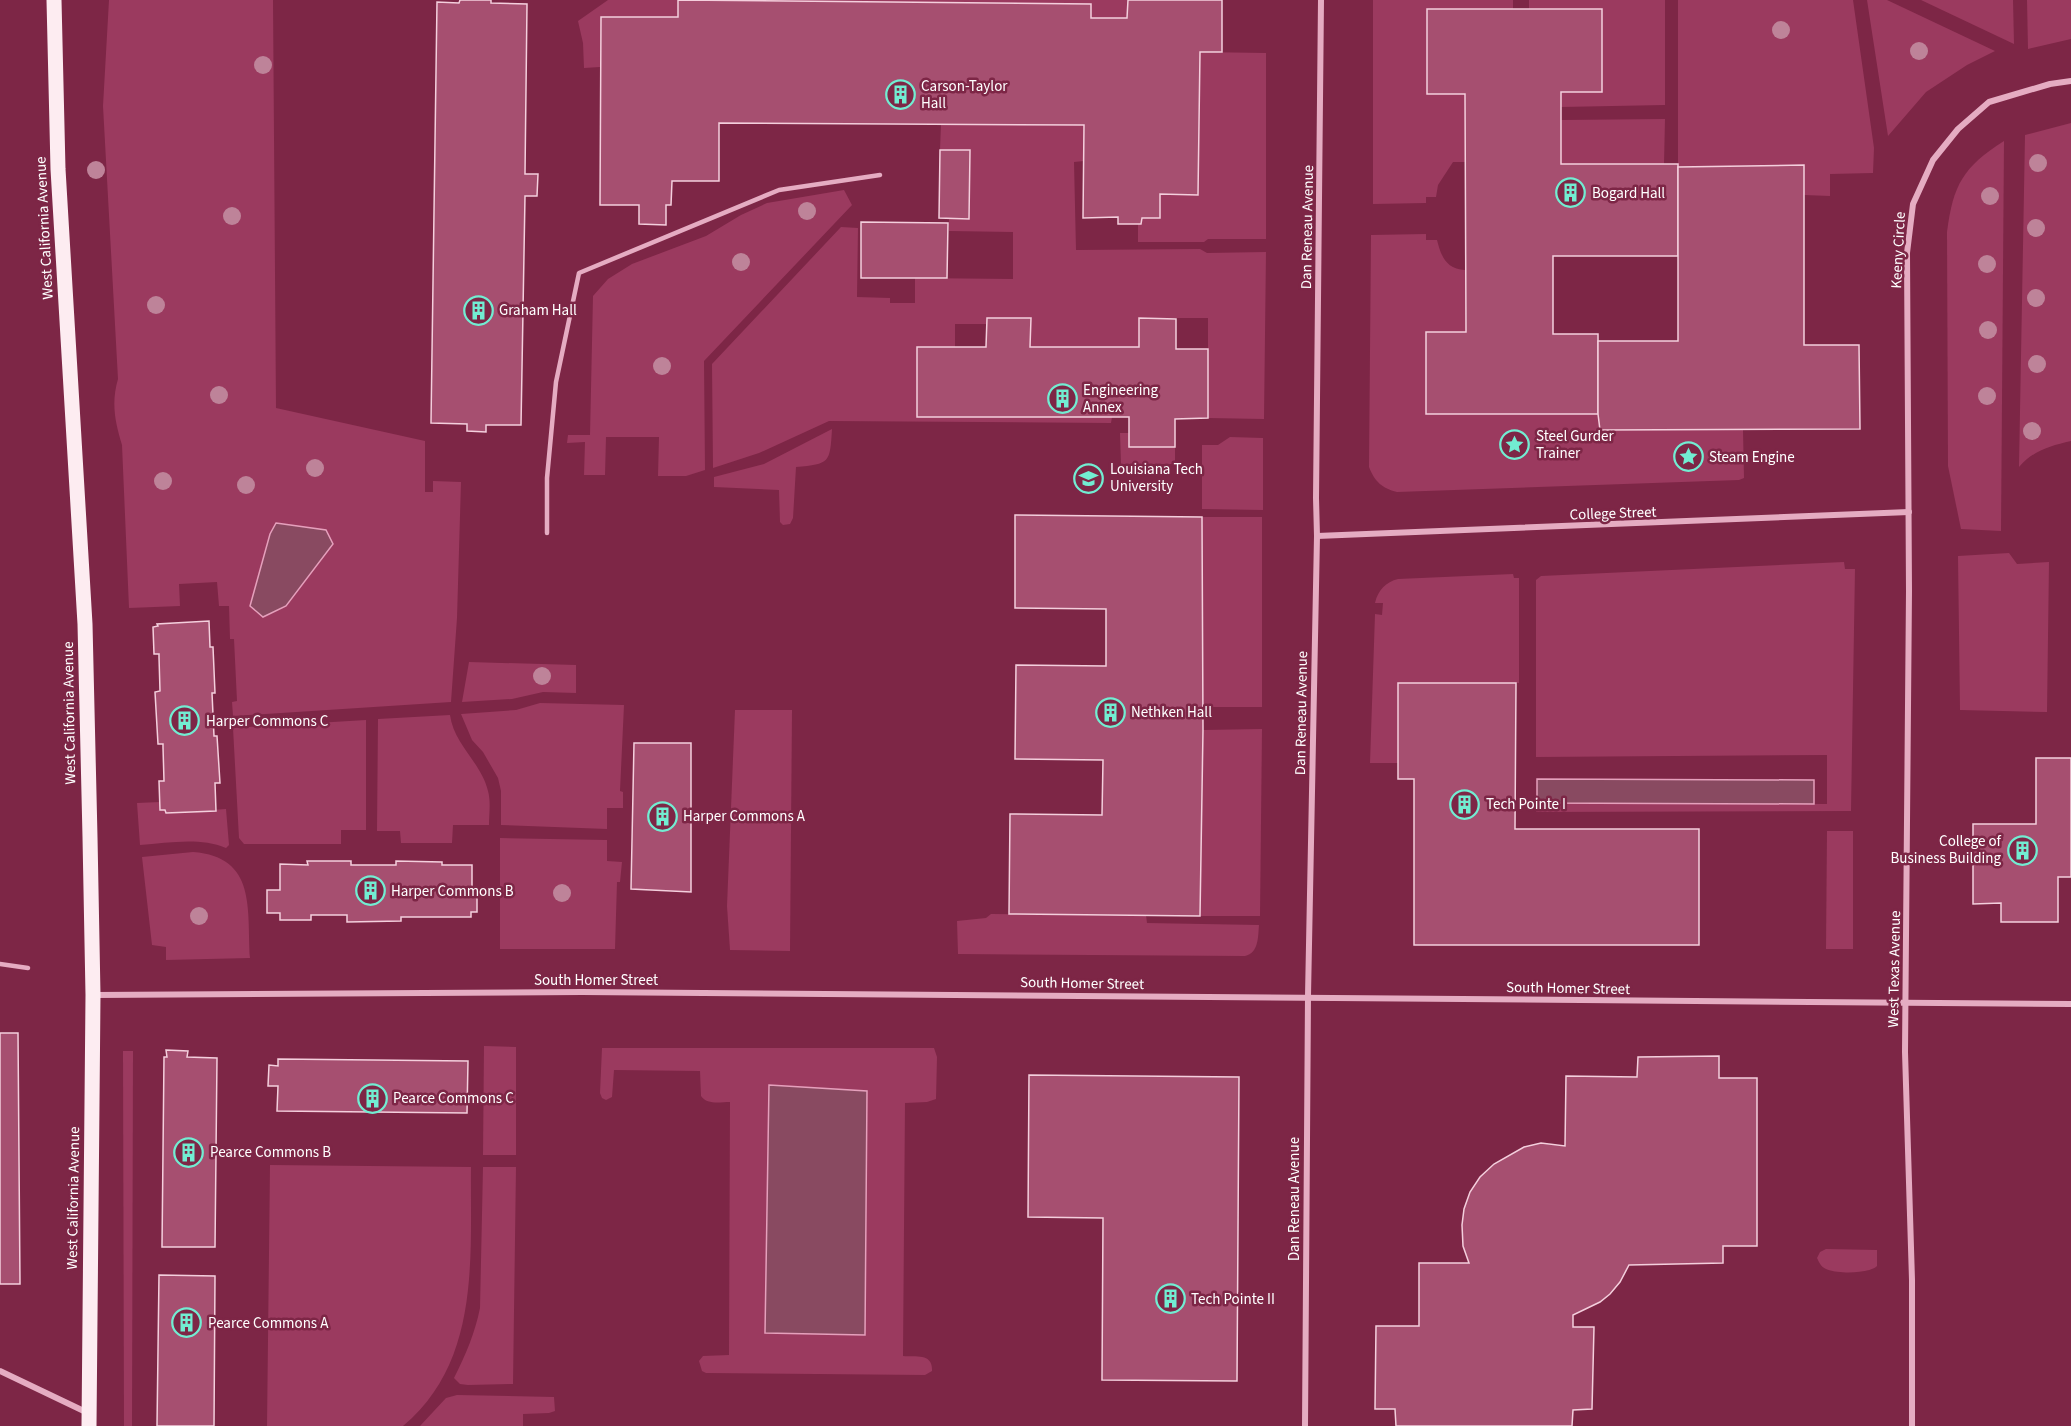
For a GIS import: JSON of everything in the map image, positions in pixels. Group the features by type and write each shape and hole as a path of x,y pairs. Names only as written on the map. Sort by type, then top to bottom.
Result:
{"main road":[{"name":"West California Avenue","path":"54,0 58,169 85,624 93,995 89,1420"}],"street":[{"name":"Dan Reneau Avenue","path":"1305,1426 1308,996 1317,537 1321,0"},
{"name":"Keeny Circle","path":"1909,512 1907,253 1913,204 1933,160 1958,129 1989,102 2050,84 2071,81"},
{"name":"College Street","path":"1317,537 1909,512"},
{"name":"West Texas Avenue","path":"1909,512 1905,1052 1912,1280 1912,1426"},
{"name":"South Homer Street","path":"93,995 606,992 2071,1004"},
{"path":"0,1371 89,1420"}],"lane":[{"path":"547,533 547,478 556,382 579,273 779,190 880,176"},
{"path":"0,964 28,968"}],"shaded area":[{"path":"109,0 273,0 276,408 425,441 425,492 433,492 433,481 461,482 457,618 451,702 233,716 232,702 237,701 234,639 230,639 229,606 219,606 217,582 179,584 180,606 129,608 122,445 115,412 118,379 103,106"},
{"path":"608,0 678,0 678,17 601,17 600,67 584,68 583,43 578,21"},
{"path":"718,0 1128,0 1127,18 1091,18 1091,4 718,2"},
{"path":"1373,0 1513,0 1513,9 1427,9 1428,94 1465,94 1465,162 1453,162 1438,185 1436,197 1426,197 1426,203 1373,204"},
{"path":"1529,0 1665,0 1665,105 1561,107 1561,92 1602,91 1602,9 1529,9"},
{"path":"1678,0 1853,0 1874,148 1873,173 1830,174 1830,196 1804,195 1803,165 1678,167"},
{"path":"1867,0 1887,0 1995,51 1967,65 1926,92 1888,136"},
{"path":"1921,0 2013,0 2014,44"},
{"path":"2027,0 2071,0 2071,39 2028,49"},
{"path":"1200,52 1266,53 1266,239 1138,242 1138,224 1141,224 1142,218 1160,194 1198,194"},
{"path":"1665,119 1664,164 1561,164 1561,120"},
{"path":"2071,123 2071,441 2037,453 2019,467 2025,135"},
{"path":"941,124 1084,125 1084,161 1074,162 1076,250 1200,249 1207,253 1266,252 1264,419 1208,418 1208,318 1139,318 1139,347 1030,347 1030,318 987,318 986,324 955,324 955,347 917,347 917,416 1112,417 1111,423 829,421 759,453 713,468 712,364 841,227 858,228 857,297 890,298 890,303 915,303 915,278 1013,279 1013,232 949,231 949,219 969,219 970,150 940,150"},
{"path":"2004,141 2001,531 1961,529 1948,466 1947,232 1949,216 1962,179 1990,150"},
{"path":"844,190 852,205 704,361 705,470 686,476 658,476 659,437 606,437 605,475 584,475 585,442 567,443 568,435 590,435 593,296 608,279 632,264 706,236 741,215 767,203"},
{"path":"1426,234 1426,240 1437,240 1445,261 1453,267 1465,270 1466,332 1598,414 1601,430 1743,430 1744,478 1397,492 1380,484 1369,467 1371,235"},
{"path":"832,429 829,455 826,460 816,465 796,467 793,518 790,524 783,525 780,522 779,490 714,487 714,477 764,464"},
{"path":"1120,433 1129,433 1129,447 1175,447 1175,464 1121,464"},
{"path":"1230,437 1263,438 1263,510 1202,509 1202,445 1218,445"},
{"path":"1202,517 1262,517 1262,707 1203,707"},
{"path":"276,523 326,530 333,544 286,606 263,617 250,606 270,534"},
{"path":"2009,553 2017,564 2049,562 2047,712 1960,710 1958,556"},
{"path":"1844,562 1845,569 1855,569 1851,811 1536,812 1537,803 1827,804 1827,755 1536,757 1536,580 1541,576"},
{"path":"1513,574 1514,578 1519,578 1519,683 1399,683 1398,763 1370,763 1375,614 1382,615 1383,603 1375,603 1380,590 1386,584 1398,579"},
{"path":"469,662 576,665 576,693 543,692 512,699 462,702"},
{"path":"540,703 624,705 620,791 623,792 623,808 607,808 607,829 501,825 501,791 498,778 483,752 472,740 461,714 516,710"},
{"path":"735,710 792,710 790,951 730,950 727,906"},
{"path":"450,715 452,726 462,745 485,781 489,799 489,825 453,825 452,843 401,843 400,831 377,831 378,719"},
{"path":"366,720 366,830 341,830 341,844 244,844 239,838 233,728"},
{"path":"1262,729 1260,916 1200,916 1203,730"},
{"path":"1537,779 1814,780 1814,804 1537,803"},
{"path":"160,802 160,810 165,810 166,813 226,809 229,845 226,848 205,843 184,842 140,845 137,803"},
{"path":"1827,831 1853,831 1853,949 1826,949"},
{"path":"500,838 607,840 607,861 622,862 620,882 617,882 615,949 500,949"},
{"path":"193,852 214,856 228,864 238,875 248,904 250,958 166,960 166,947 152,945 142,857"},
{"path":"991,914 1146,915 1147,923 1259,925 1255,948 1245,956 958,954 957,921 986,918"},
{"path":"484,1046 516,1047 516,1155 483,1155"},
{"path":"602,1048 934,1048 937,1057 936,1099 927,1102 905,1103 903,1356 918,1356 927,1359 932,1365 932,1371 925,1375 706,1373 702,1371 699,1361 703,1356 729,1355 730,1102 707,1101 701,1096 700,1071 614,1070 612,1097 606,1100 600,1093"},
{"path":"123,1051 133,1051 132,1426 124,1426"},
{"path":"769,1085 867,1091 865,1335 765,1333"},
{"path":"270,1165 471,1167 470,1271 459,1339 446,1371 428,1400 403,1426 267,1426"},
{"path":"483,1167 516,1167 513,1384 468,1385 460,1384 454,1378 470,1343 480,1308"},
{"path":"1826,1249 1877,1250 1877,1266 1860,1272 1831,1271 1823,1267 1817,1258 1820,1252"},
{"path":"457,1395 554,1397 555,1411 523,1414 523,1426 420,1426 446,1398"}],"building":[{"name":"Graham Hall","path":"460,0 491,0 491,3 527,4 525,174 538,174 537,196 525,196 521,425 486,425 486,432 467,431 467,424 431,423 437,2 459,3"},
{"name":"Carson-Taylor Hall","path":"678,0 1091,4 1091,18 1127,18 1128,0 1222,0 1222,52 1200,52 1198,195 1160,194 1160,218 1142,218 1141,224 1118,224 1118,217 1083,218 1084,125 719,123 719,181 672,181 671,205 666,205 666,225 639,224 639,205 600,205 601,17 678,17"},
{"name":"Bogard Hall","path":"1427,9 1602,9 1602,92 1561,92 1561,164 1678,164 1678,256 1553,256 1553,334 1598,334 1598,414 1426,414 1426,332 1466,332 1465,94 1427,94"},
{"path":"940,150 970,150 969,219 939,218"},
{"path":"1804,165 1804,345 1859,345 1860,429 1600,430 1598,341 1678,341 1678,167"},
{"path":"861,222 948,223 947,278 861,278"},
{"name":"Engineering Annex","path":"987,318 1031,318 1030,347 1139,347 1139,318 1176,319 1176,349 1208,349 1208,418 1175,419 1175,447 1129,447 1129,417 917,417 917,347 986,347"},
{"name":"Nethken Hall","path":"1015,515 1202,517 1203,730 1200,916 1009,914 1010,814 1102,815 1103,760 1015,759 1016,665 1106,666 1106,609 1015,608"},
{"name":"Harper Commons C","path":"209,621 210,647 213,647 215,693 212,693 214,736 217,736 220,783 215,783 216,811 166,813 165,810 160,810 159,781 164,781 163,744 158,744 155,692 160,691 159,654 154,654 153,627 158,626 157,624"},
{"name":"Tech Pointe I","path":"1398,683 1516,683 1515,829 1699,829 1699,945 1414,945 1414,779 1398,779"},
{"name":"Harper Commons A","path":"634,743 691,743 691,892 631,889"},
{"name":"College of Business Building","path":"2036,758 2071,758 2071,877 2058,877 2058,922 2001,922 2001,903 1973,904 1973,824 2036,824"},
{"name":"Harper Commons B","path":"307,861 351,861 351,865 396,865 396,861 472,865 472,892 477,892 477,912 471,912 471,917 401,917 401,921 347,922 347,915 311,915 311,920 280,920 280,913 267,913 267,890 280,890 280,864 308,865"},
{"path":"0,1033 18,1033 20,1284 0,1284"},
{"name":"Pearce Commons B","path":"166,1050 188,1051 187,1057 217,1058 215,1247 162,1247 164,1057 167,1057"},
{"path":"1719,1056 1719,1078 1757,1078 1757,1246 1723,1246 1723,1263 1629,1265 1610,1294 1600,1302 1573,1315 1573,1327 1594,1327 1592,1409 1573,1410 1572,1426 1396,1426 1395,1409 1375,1409 1376,1326 1419,1326 1419,1263 1469,1263 1463,1246 1464,1209 1470,1192 1480,1177 1494,1164 1524,1147 1541,1143 1565,1146 1566,1076 1637,1077 1638,1057"},
{"name":"Pearce Commons C","path":"278,1059 468,1061 467,1113 277,1111 278,1086 268,1086 269,1065 278,1066"},
{"name":"Tech Pointe II","path":"1029,1075 1239,1077 1237,1381 1102,1380 1103,1218 1028,1217"},
{"name":"Pearce Commons A","path":"159,1275 215,1276 214,1426 157,1426"}],"place":[{"name":"Carson-Taylor Hall","path":"900,95"},
{"name":"Bogard Hall","path":"1571,193"},
{"name":"Graham Hall","path":"478,310"},
{"name":"Engineering Annex","path":"1062,399"},
{"name":"Steel Gurder Trainer","path":"1515,445"},
{"name":"Steam Engine","path":"1688,457"},
{"name":"Louisiana Tech University","path":"1089,478"},
{"name":"Nethken Hall","path":"1110,712"},
{"name":"Harper Commons C","path":"185,721"},
{"name":"Tech Pointe I","path":"1465,804"},
{"name":"Harper Commons A","path":"662,816"},
{"name":"College of Business Building","path":"2022,850"},
{"name":"Harper Commons B","path":"370,891"},
{"name":"Pearce Commons C","path":"372,1098"},
{"name":"Pearce Commons B","path":"189,1152"},
{"name":"Tech Pointe II","path":"1170,1299"},
{"name":"Pearce Commons A","path":"187,1323"}]}
